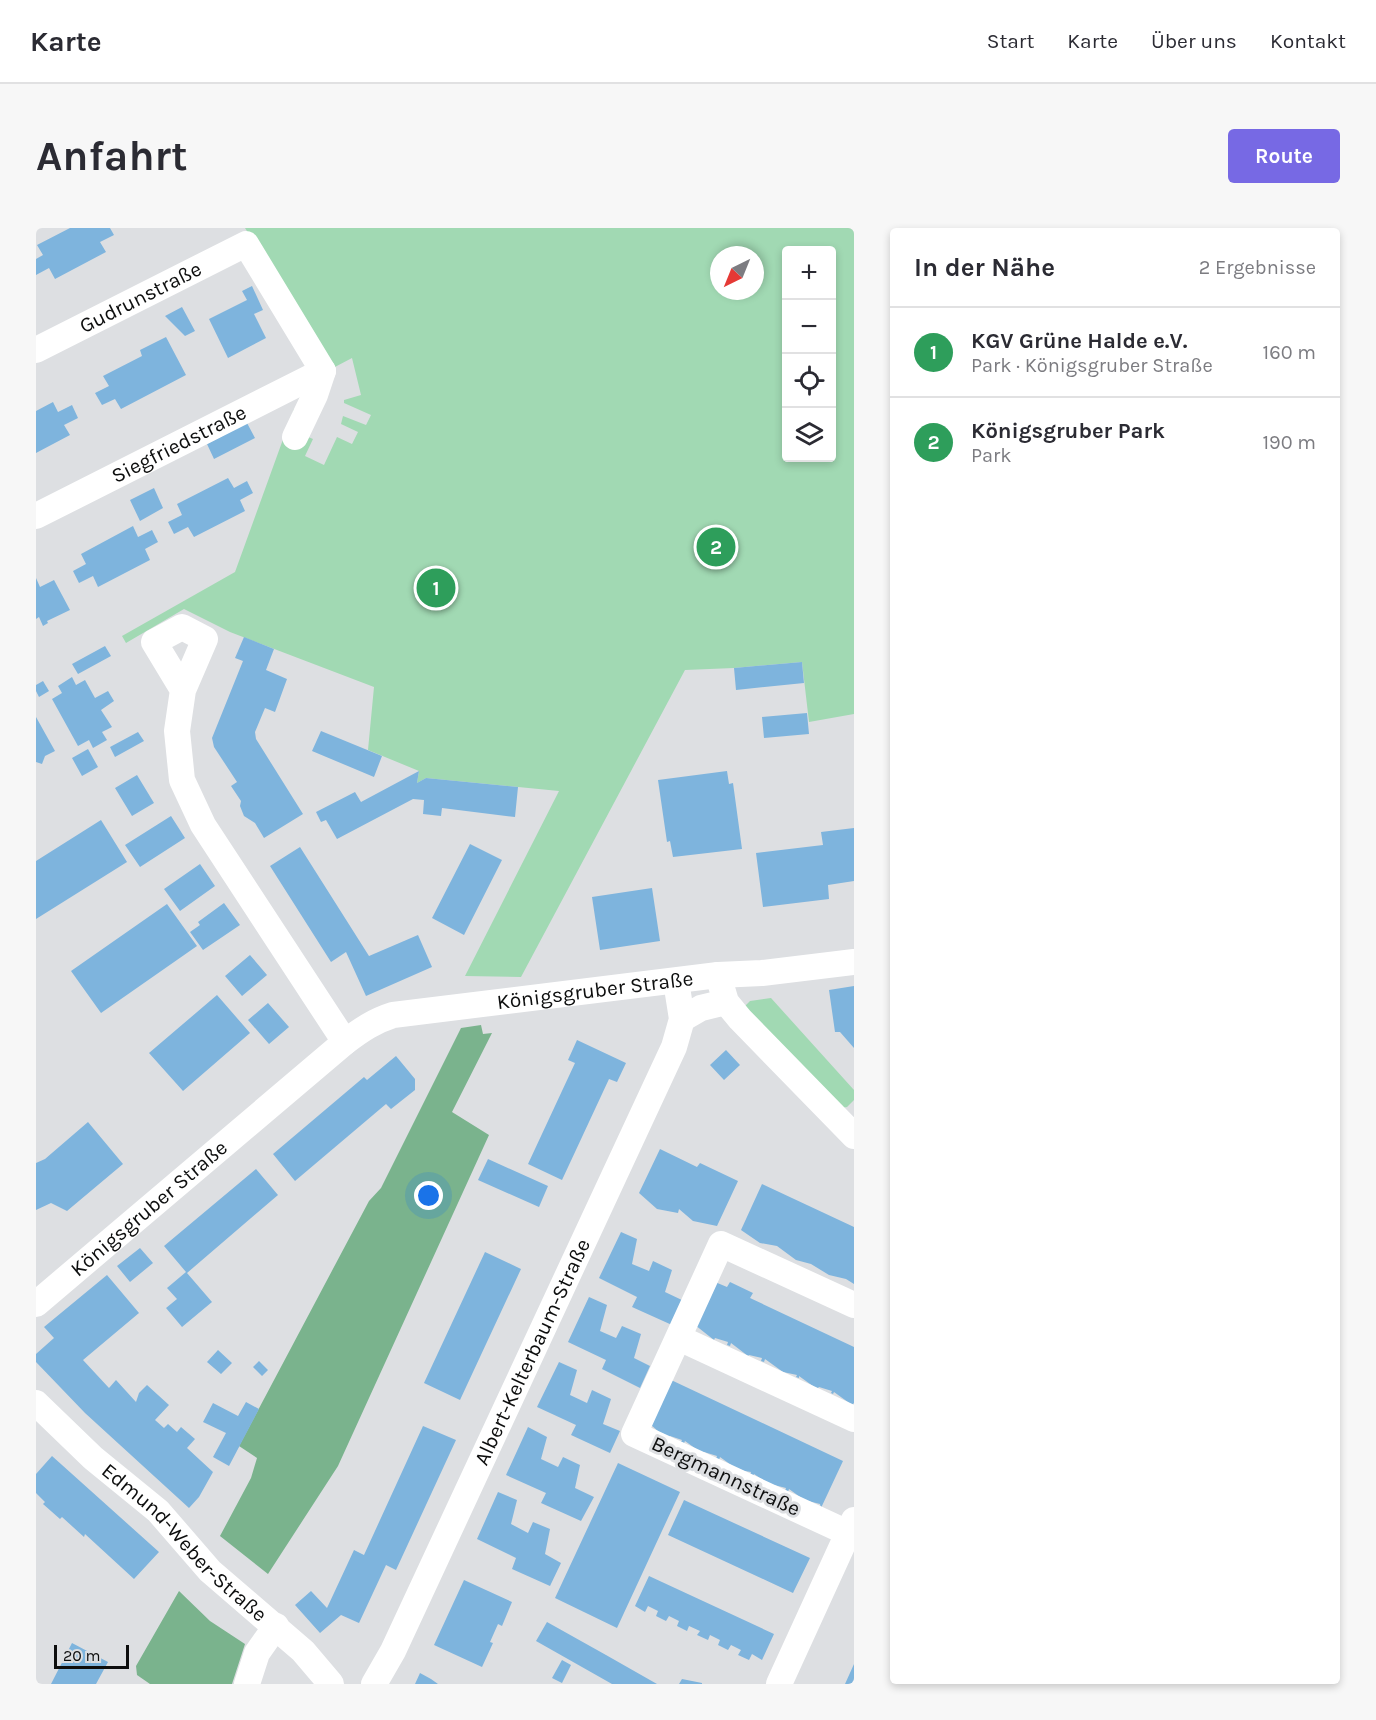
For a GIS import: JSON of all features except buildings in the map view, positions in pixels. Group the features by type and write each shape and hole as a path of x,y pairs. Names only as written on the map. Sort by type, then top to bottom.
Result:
{"street":[{"name":"Gudrunstraße","path":"36,350 246,244 323,371"},
{"path":"295,437 315,395 323,371"},
{"name":"Siegfriedstraße","path":"36,516 323,371"},
{"path":"183,690 177,731 182,780 203,825 345,1042"},
{"name":"Königsgruber Straße","path":"36,1304 345,1042 363,1028 393,1015 718,975 762,973 854,962"},
{"path":"718,975 726,1002 740,1019 854,1136"},
{"name":"Albert-Kelterbaum-Straße","path":"374,1684 389,1659 675,1047 682,1019 676,981"},
{"path":"682,1019 701,1008 726,1002"},
{"name":"Bergmannstraße","path":"779,1684 851,1527 634,1434 721,1244 854,1305"},
{"path":"679,1338 854,1419"},
{"name":"Edmund-Weber-Straße","path":"36,1403 93,1458 158,1510 196,1556 227,1587 303,1651 331,1684"},
{"path":"247,1684 257,1653 276,1626"}],"green space":[{"path":"245,228 854,228 854,714 809,722 802,662 685,670 521,977 465,976 559,791 426,778 417,783 419,771 368,750 374,687 230,632 184,609 126,643 122,636 235,572 294,409 294,431 313,439 305,456 324,465 337,437 352,444 358,432 341,424 343,416 366,425 371,415 344,403 344,400 361,395 352,358 333,368"},
{"path":"771,998 854,1090 854,1100 847,1107 841,1108 744,1007 750,1001"},
{"path":"481,1025 483,1034 492,1033 452,1112 489,1135 338,1466 268,1574 220,1536 251,1478 257,1458 239,1446 369,1201 381,1188 461,1028"},
{"path":"179,1591 210,1621 245,1644 232,1684 150,1684 137,1675 136,1666"}],"place":[{"name":"Königsgruber Park","path":"716,547"},
{"name":"KGV Grüne Halde e.V.","path":"436,588"}]}
